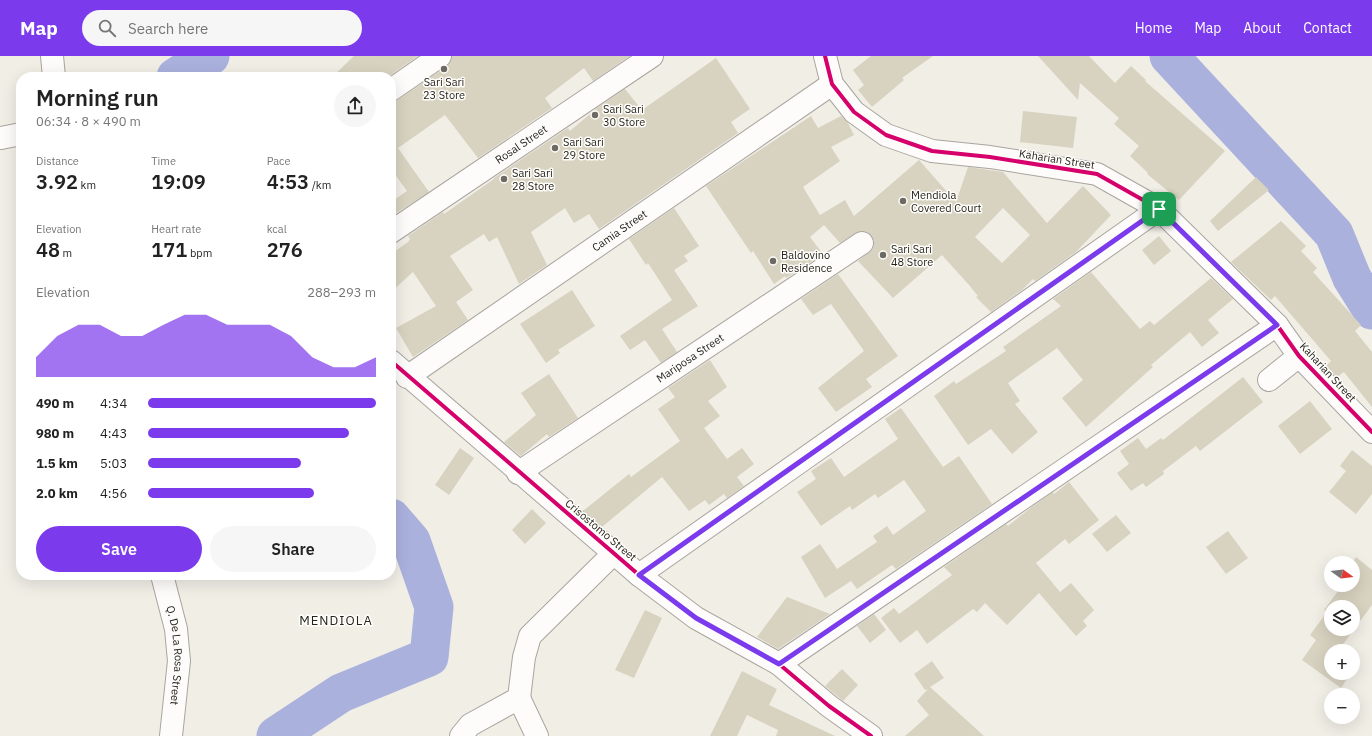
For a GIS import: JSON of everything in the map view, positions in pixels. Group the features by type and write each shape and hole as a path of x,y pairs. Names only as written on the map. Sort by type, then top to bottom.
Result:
{"street":[{"path":"52,56 54,72"},
{"path":"396,87 440,56"},
{"name":"Rosal Street","path":"396,229 652,56"},
{"name":"Kaharian Street","path":"825,56 832,84 854,112 886,135 932,151 990,157 1097,174 1159,209 1277,325 1299,356 1372,432"},
{"name":"Camia Street","path":"407,377 832,84"},
{"path":"639,575 1159,209"},
{"name":"Mariposa Street","path":"518,473 862,243"},
{"path":"779,664 1277,325"},
{"path":"1269,380 1299,356"},
{"name":"Crisostomo Street","path":"396,367 518,473 639,575 696,618 779,664 829,706 871,736"},
{"path":"537,736 519,698 524,657 530,636 614,554"},
{"name":"Q. De La Rosa Street","path":"163,580 176,629 179,661 172,736"},
{"path":"461,736 470,725 519,698"}],"building":[{"path":"354,56 418,56 395,72 337,72"},
{"path":"452,56 630,56 593,81 584,68 545,98 552,108 478,158 445,115 398,148 429,192 396,213 396,199 407,191 396,176 396,101 451,62"},
{"path":"871,56 933,56 902,78 904,80 872,107 858,90 864,85 853,70"},
{"path":"1038,56 1089,56 1115,83 1131,66 1146,80 1145,81 1225,151 1179,200 1147,174 1148,173 1130,156 1139,146 1114,124 1119,118 1080,83 1078,100"},
{"path":"716,58 750,109 731,122 738,133 599,229 589,214 574,223 565,208 531,232 547,265 519,284 497,237 489,242 484,234 450,256 473,290 456,302 468,320 413,357 396,328 436,306 413,272 396,287 396,250 408,242 410,239 408,236 443,212 444,214 568,128 570,131 597,108 625,89 642,110"},
{"path":"1023,111 1077,117 1073,148 1020,142"},
{"path":"811,116 818,128 841,116 848,123 854,135 831,147 840,161 803,187 820,215 845,200 854,216 919,160 956,202 968,167 1003,172 1047,223 1083,186 1111,215 1076,252 1035,281 1033,279 1022,290 991,312 976,297 978,296 942,255 893,298 858,261 873,249 874,242 872,236 867,232 861,231 840,243 824,225 810,237 823,254 774,284 753,251 751,253 706,186","holes":["1003,208 1030,235 1002,263 975,237"]},
{"path":"1256,177 1269,190 1218,231 1210,221"},
{"path":"674,208 699,246 684,256 688,261 674,270 698,306 662,329 677,352 661,363 645,340 630,350 620,336 672,300 648,263 646,265 629,239"},
{"path":"1281,221 1306,246 1301,251 1317,268 1313,272 1361,325 1355,331 1372,352 1372,407 1344,372 1337,377 1326,366 1331,361 1275,296 1271,300 1231,262"},
{"path":"1159,236 1171,251 1154,265 1142,250"},
{"path":"1091,272 1140,329 1150,321 1154,325 1211,278 1233,299 1208,320 1219,333 1202,347 1190,332 1151,365 1153,367 1086,427 1062,398 1083,380 1057,348 1008,383 1020,401 1015,404 1038,432 1012,454 991,429 968,445 934,396 954,381 956,384 1006,351 1003,347 1061,306 1053,299"},
{"path":"838,274 898,356 866,379 872,387 836,412 818,388 864,351 831,304 813,315 801,299"},
{"path":"572,290 595,326 558,350 560,353 546,363 520,324"},
{"path":"710,360 727,387 708,401 720,416 704,428 727,459 742,448 754,464 737,477 744,486 727,498 724,494 709,505 705,500 689,511 662,477 602,527 583,511 629,474 631,477 680,441 658,409 675,397 668,388"},
{"path":"549,374 578,418 549,437 547,434 521,456 504,442 536,415 521,393"},
{"path":"1243,377 1263,402 1200,451 1196,446 1163,471 1164,474 1146,487 1143,483 1131,491 1117,473 1129,464 1120,451 1138,438 1146,449 1161,438 1163,440"},
{"path":"1310,401 1332,429 1300,454 1278,426"},
{"path":"901,408 943,467 959,456 992,504 896,569 892,565 857,589 851,581 825,598 801,557 820,544 837,569 877,542 873,536 887,526 893,535 926,511 904,480 878,498 875,494 852,510 850,506 821,526 797,492 816,479 811,471 831,458 844,477 898,439 885,419"},
{"path":"460,448 474,458 449,495 435,485"},
{"path":"1352,450 1372,466 1372,494 1356,514 1329,492 1346,471 1340,466"},
{"path":"1069,482 1099,520 1069,544 1065,539 1036,563 1060,592 1071,583 1094,610 1083,621 1087,626 1076,636 1039,593 1007,625 985,603 977,612 973,609 927,644 917,630 900,643 881,618 894,608 899,614 952,575 944,567 1006,524 1008,526 1033,506 1053,492 1054,494"},
{"path":"532,509 546,523 525,544 512,530"},
{"path":"1116,515 1131,533 1107,552 1092,534"},
{"path":"1228,531 1248,558 1226,574 1206,547"},
{"path":"1360,560 1372,570 1372,605 1360,621 1360,600 1331,600 1337,592 1360,592"},
{"path":"787,597 830,614 778,649 757,637"},
{"path":"645,610 662,618 634,678 615,670"},
{"path":"874,614 886,630 870,643 857,626"},
{"path":"1324,616 1324,636 1349,636 1343,644 1324,644 1324,676 1302,660 1316,640 1310,635"},
{"path":"932,661 944,678 930,687 984,736 905,736 929,715 917,701 928,689 925,690 914,674"},
{"path":"842,669 858,685 843,701 825,686"},
{"path":"742,671 777,689 769,705 835,736 776,736 778,730 747,715 737,736 710,736"},
{"path":"1330,680 1346,680 1341,688"}],"waterway":[{"path":"184,72 210,56"},
{"path":"1169,56 1334,234 1352,278 1372,310"},
{"path":"276,736 341,693 429,657 434,607 411,541 396,524"}],"cycle path":[{"path":"825,56 832,84 854,112 886,135 932,151 990,157 1097,174 1159,209 1277,325 1299,356 1372,432"},
{"path":"639,575 1159,209"},
{"path":"396,365 639,575 696,618 779,664 829,706 871,736"}],"place":[{"name":"Sari Sari 23 Store","path":"444,69"},
{"name":"Sari Sari 30 Store","path":"595,115"},
{"name":"Sari Sari 29 Store","path":"555,148"},
{"name":"Sari Sari 28 Store","path":"504,179"},
{"name":"Mendiola Covered Court","path":"903,201"},
{"name":"Sari Sari 48 Store","path":"883,255"},
{"name":"Baldovino Residence","path":"773,261"}],"district":[{"name":"MENDIOLA","path":"336,620"}],"route":[{"path":"1159,209 1277,325 779,664 696,618 639,575 1159,209"}]}
